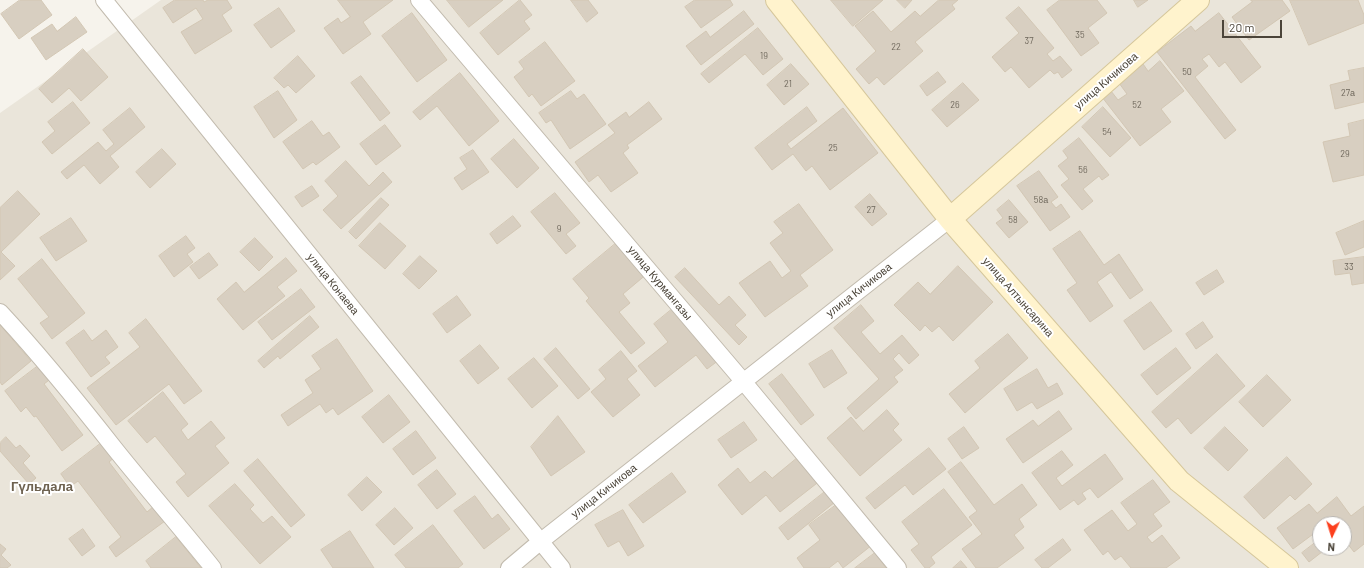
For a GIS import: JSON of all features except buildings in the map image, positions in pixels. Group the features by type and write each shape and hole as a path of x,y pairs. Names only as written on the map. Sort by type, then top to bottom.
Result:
{"street":[{"name":"улица Конаева","path":"104,0 562,568"},
{"name":"улица Курмангазы","path":"419,0 743,381 898,568"},
{"name":"улица Алтынсарина","path":"777,0 950,219 1179,481 1287,568"},
{"name":"улица Кичикова","path":"509,568 743,381 950,219 1198,0"},
{"path":"0,312 77,400 213,568"}],"shaded area":[{"path":"161,0 1364,0 1364,568 0,568 0,113"}],"district":[{"name":"Гүльдала","path":"42,487"}]}
